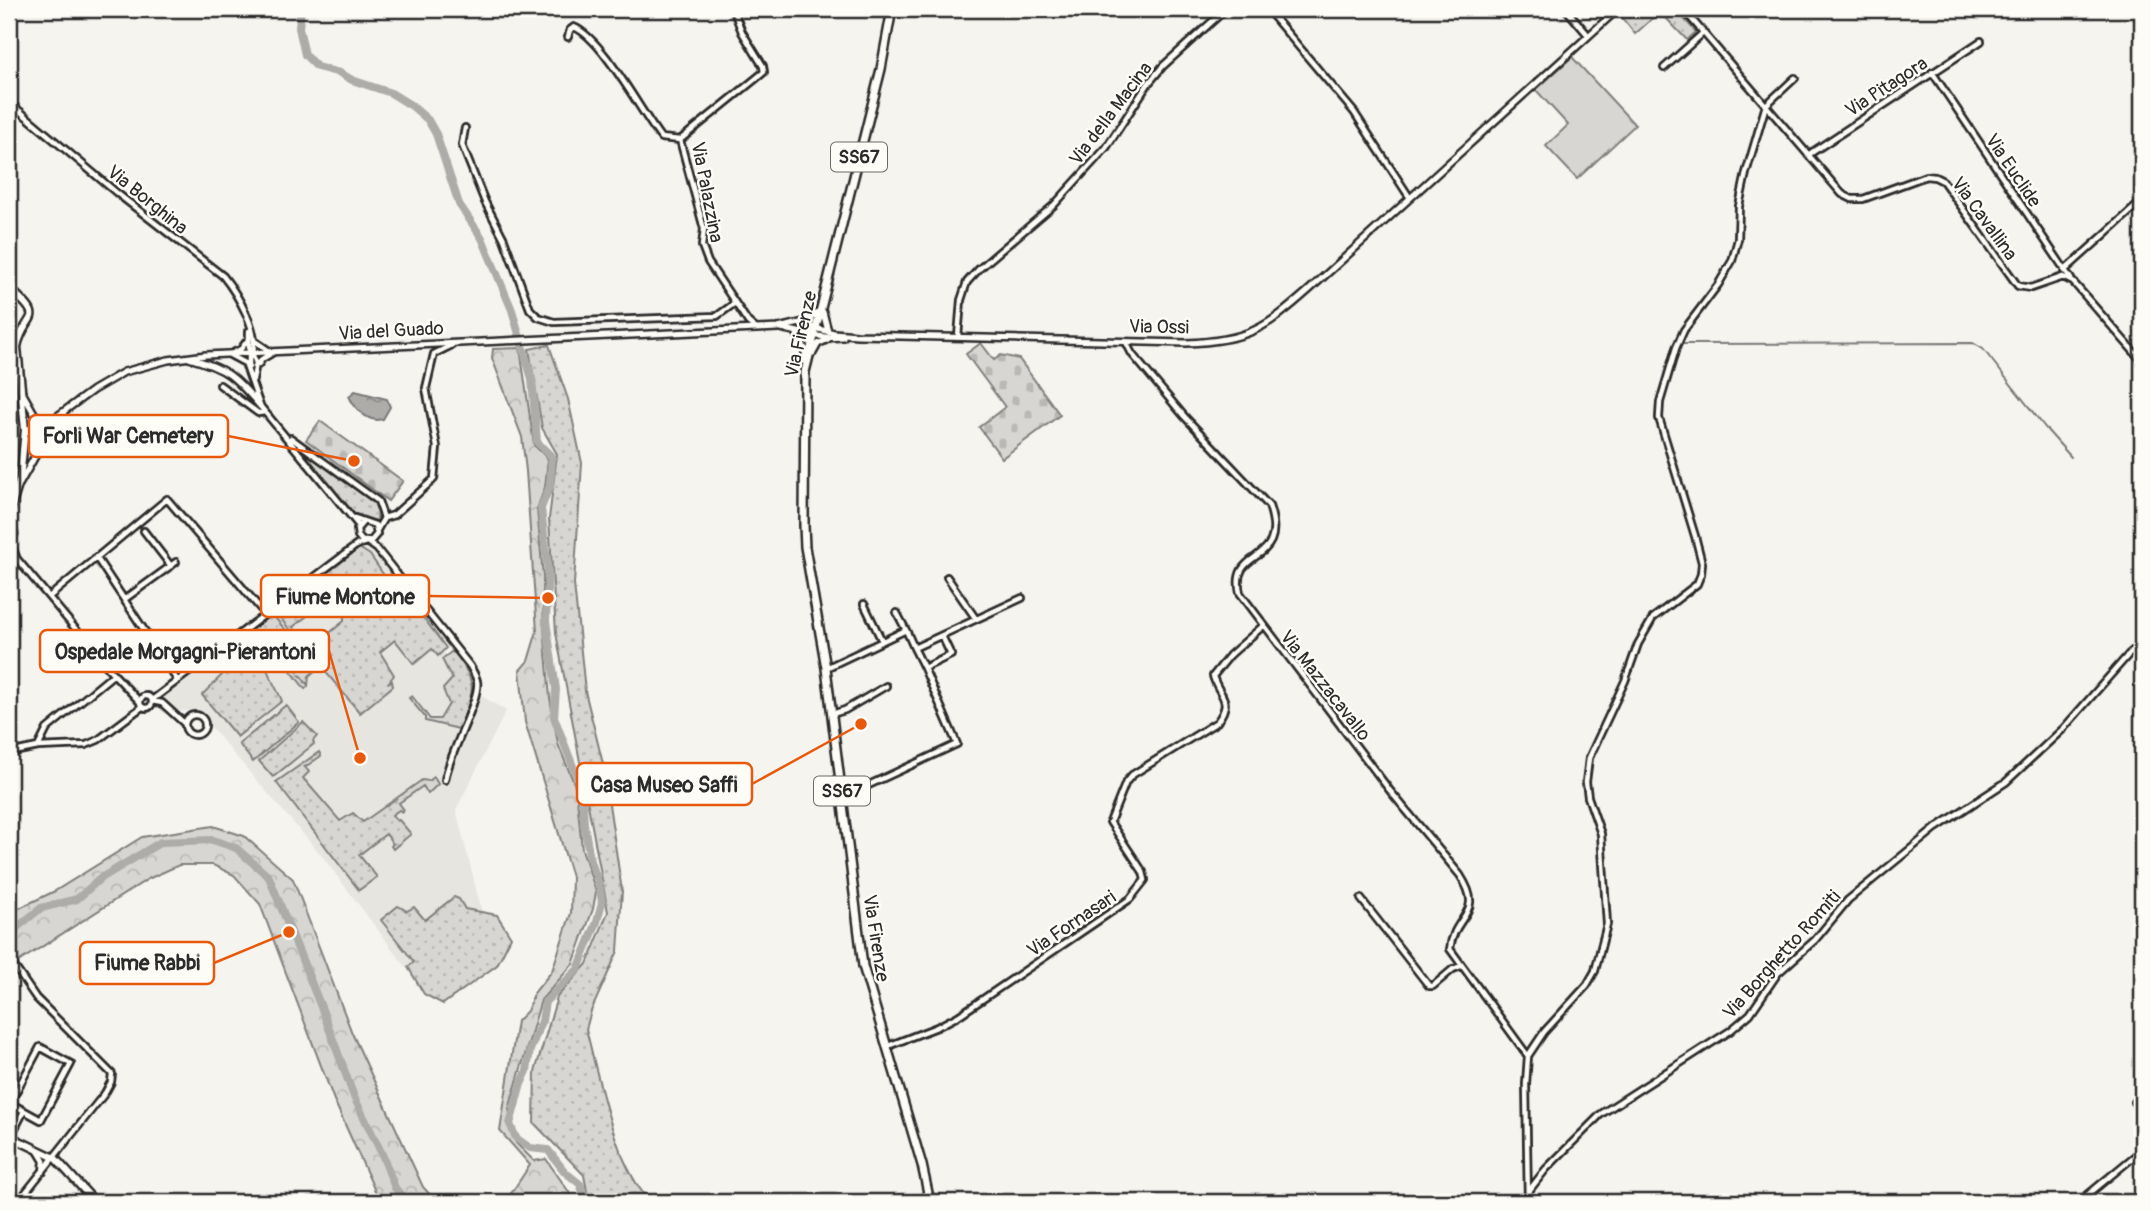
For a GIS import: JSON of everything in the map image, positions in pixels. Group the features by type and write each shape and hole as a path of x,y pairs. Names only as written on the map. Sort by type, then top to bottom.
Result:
{"main road":[{"name":"Via Firenze","path":"892,9 880,69 806,372 806,547 827,668 863,966 922,1165 930,1202"},
{"path":"9,279 10,289 30,310 30,321 19,338 17,347 24,430 19,485 10,511 14,534 10,545"},
{"path":"9,501 22,465"},
{"path":"10,1136 55,1158 95,1202"}],"street":[{"name":"Via Palazzina","path":"733,9 764,72 680,140 704,229 702,246 708,262 734,303 755,328"},
{"name":"Via della Macina","path":"958,337 961,300 967,282 1054,205 1106,148 1148,83 1226,9"},
{"path":"1267,9 1354,112 1410,198"},
{"path":"1566,9 1588,36"},
{"name":"Via Ossi","path":"815,332 1126,342 1213,342 1253,332 1279,316 1618,9"},
{"name":"Via Cavallina","path":"1683,9 1842,194 1852,199 1863,199 1926,176 1935,177 1949,188 2018,286 2031,288 2063,277 2073,282"},
{"path":"568,37 574,27 584,33 606,59 661,138 680,140"},
{"path":"1664,68 1703,33"},
{"name":"Via Pitagora","path":"1808,155 1981,41"},
{"name":"Via Euclide","path":"1932,72 2073,282"},
{"path":"1528,1202 1528,1056 1544,1032 1587,985 1595,971 1607,924 1601,834 1588,797 1586,782 1589,758 1625,681 1638,644 1653,618 1697,584 1702,574 1695,536 1659,418 1660,402 1684,330 1718,285 1732,261 1738,239 1739,206 1746,173 1766,105 1795,78"},
{"name":"Via Borghina","path":"10,105 223,276 234,289 246,312 251,340 248,368"},
{"path":"465,128 462,145 485,202 504,239 530,309 538,317 554,322 717,316 734,303"},
{"path":"2064,271 2142,201"},
{"path":"2073,282 2142,361"},
{"path":"800,324 815,316 822,305"},
{"path":"822,305 828,331"},
{"name":"Via del Guado","path":"24,430 59,416 93,390 124,372 145,365 186,358 778,328 800,324 815,332"},
{"name":"Via del Guado","path":"778,328 797,334 815,332"},
{"name":"Via Ossi","path":"815,332 828,338 857,335"},
{"path":"797,334 805,349 806,372"},
{"path":"806,372 814,350 828,338"},
{"path":"229,355 251,340 273,352"},
{"name":"Via Mazzacavallo","path":"1126,342 1132,354 1176,406 1269,506 1274,523 1273,538 1265,550 1240,569 1236,578 1240,593 1391,792 1460,875 1469,890 1469,910 1451,935 1450,949 1528,1056"},
{"path":"376,527 434,480 438,447 426,388 433,354 455,343"},
{"path":"255,368 273,352"},
{"path":"251,353 255,358 253,380"},
{"path":"229,355 241,359 248,368 260,406"},
{"path":"186,358 224,369 235,377 353,517 361,524 376,527"},
{"path":"220,385 258,413 265,412"},
{"path":"22,391 35,415 45,419 59,416"},
{"path":"19,485 37,450 69,409"},
{"path":"24,430 37,436 44,435 53,428"},
{"path":"285,434 379,501 383,520"},
{"path":"49,597 168,499 265,614"},
{"path":"361,524 357,533 374,547 470,666 478,682 445,780"},
{"path":"139,701 149,700 159,694 377,534 376,527"},
{"path":"144,531 171,566"},
{"path":"10,545 49,597 114,674 135,694 142,707"},
{"path":"9,552 18,559"},
{"path":"96,557 177,680"},
{"path":"125,599 176,562"},
{"path":"947,577 976,620"},
{"path":"914,648 1022,598"},
{"path":"864,604 882,641"},
{"path":"843,797 957,744 897,613"},
{"name":"Via Fornasari","path":"888,1046 958,1016 1130,899 1139,890 1146,880 1143,872 1110,822 1116,804 1132,775 1217,722 1226,708 1226,701 1213,676 1230,655 1263,626"},
{"path":"827,668 906,630"},
{"path":"924,668 951,655 942,636"},
{"name":"Via Borghetto Romiti","path":"1527,1192 1601,1114 1730,1031 1750,1014 1778,973 1815,940 1849,900 1936,828 2006,782 2063,729 2142,643"},
{"path":"38,747 47,729 114,674"},
{"path":"832,714 845,710 886,686"},
{"path":"135,694 163,705 186,721"},
{"path":"9,753 38,747 78,747 92,743 142,707 147,708 149,700"},
{"path":"194,715 200,717 205,722 205,729 202,733 192,733 186,729 186,721 194,715"},
{"path":"43,736 48,746"},
{"path":"1361,899 1429,986 1433,986 1453,969 1461,966"},
{"path":"10,960 36,998 112,1074 105,1093 18,1202"},
{"path":"40,1047 71,1064 41,1120 24,1111 10,1103 40,1047"},
{"path":"2134,1102 2142,1095"},
{"path":"10,1136 24,1111"},
{"path":"36,1147 44,1161 43,1172"},
{"path":"2080,1201 2142,1150"}],"shaded area":[{"path":"359,548 373,551 469,688 506,711 456,810 485,924 421,987 322,856 196,710 180,711 155,702"}],"green space":[{"path":"1626,9 1675,9 1696,32 1687,40 1666,18 1655,16 1635,34 1619,14"},
{"path":"1572,57 1635,125 1577,179 1546,146 1568,125 1536,90"},
{"path":"981,343 994,360 1001,355 1019,359 1060,415 1002,458 979,427 1005,407 966,354"},
{"path":"549,345 568,399 582,463 574,584 585,691 603,764 622,891 618,951 591,1011 586,1029 618,1145 638,1187 651,1202 589,1202 584,1175 534,1123 535,1072 557,997 587,964 608,912 556,633 549,519 557,454 542,428 529,349"},
{"path":"520,348 534,445 548,459 545,487 537,509 550,698 558,744 576,788 582,849 596,892 593,909 573,964 541,1000 509,1109 516,1143 534,1161 546,1159 576,1202 500,1202 508,1198 530,1165 500,1131 517,1021 527,1011 534,993 552,971 571,913 572,877 525,722 520,670 528,661 537,631 526,471 522,437 492,358 493,349"},
{"path":"320,421 403,481 388,501 306,440"},
{"path":"298,446 373,502 378,508 377,521 357,517"},
{"path":"359,548 370,555 392,587 398,583 446,648 438,656 432,649 414,664 395,640 380,652 394,675 389,682 392,681 393,686 360,713 308,651 344,621 344,612 318,579"},
{"path":"294,599 307,616 293,627 301,638 297,633 294,635 276,613"},
{"path":"271,613 318,668 309,676 305,689 282,659 274,656 265,662 282,701 237,737 202,695 222,675 209,659"},
{"path":"451,652 455,653 463,664 472,690 459,729 425,721 425,717 409,698 412,696 430,719 440,719 449,704 443,689 452,679 442,659"},
{"path":"286,705 299,722 253,762 239,744"},
{"path":"303,722 317,736 314,744 273,777 259,761"},
{"path":"319,752 321,756 305,767 309,772 303,778 340,821 353,813 363,822 422,780 429,781 434,777 438,784 428,794 423,786 399,803 404,810 402,812 399,810 392,815 411,834 393,849 393,844 386,834 359,855 377,877 359,890 276,782"},
{"path":"213,826 244,836 293,879 352,1033 423,1187 433,1198 456,1202 380,1202 334,1100 260,904 234,875 213,865 179,865 148,879 18,962 9,947 9,913 55,891 142,837"},
{"path":"454,897 459,899 465,909 497,915 511,937 497,965 443,1004 424,994 408,967 414,962 381,920 398,906 407,911 414,907 425,920"}],"water":[{"path":"355,391 387,399 390,407 383,419 372,419 360,412 349,396"}],"waterway":[{"path":"301,9 299,28 305,55 317,67 391,93 428,120 436,134 459,204 482,238 512,310 532,379 537,442 552,457 550,486 541,508 548,572 546,621 556,689 554,717 582,790 590,859 602,902 578,969 545,1002 542,1021 530,1050 527,1071 510,1124 516,1138 530,1148 548,1150 565,1172 580,1184 585,1202"},
{"path":"1683,344 1973,343 1983,349 2071,457"},
{"path":"290,662 298,671"},
{"path":"300,675 308,685"},
{"path":"9,934 41,908 77,899 101,878 161,842 213,840 236,848 269,877 354,1097 382,1154 395,1188 407,1202"}],"place":[{"name":"Forli War Cemetery","path":"354,461"},
{"name":"Fiume Montone","path":"548,598"},
{"name":"Casa Museo Saffi","path":"861,724"},
{"name":"Ospedale Morgagni-Pierantoni","path":"360,758"},
{"name":"Fiume Rabbi","path":"289,932"}]}
